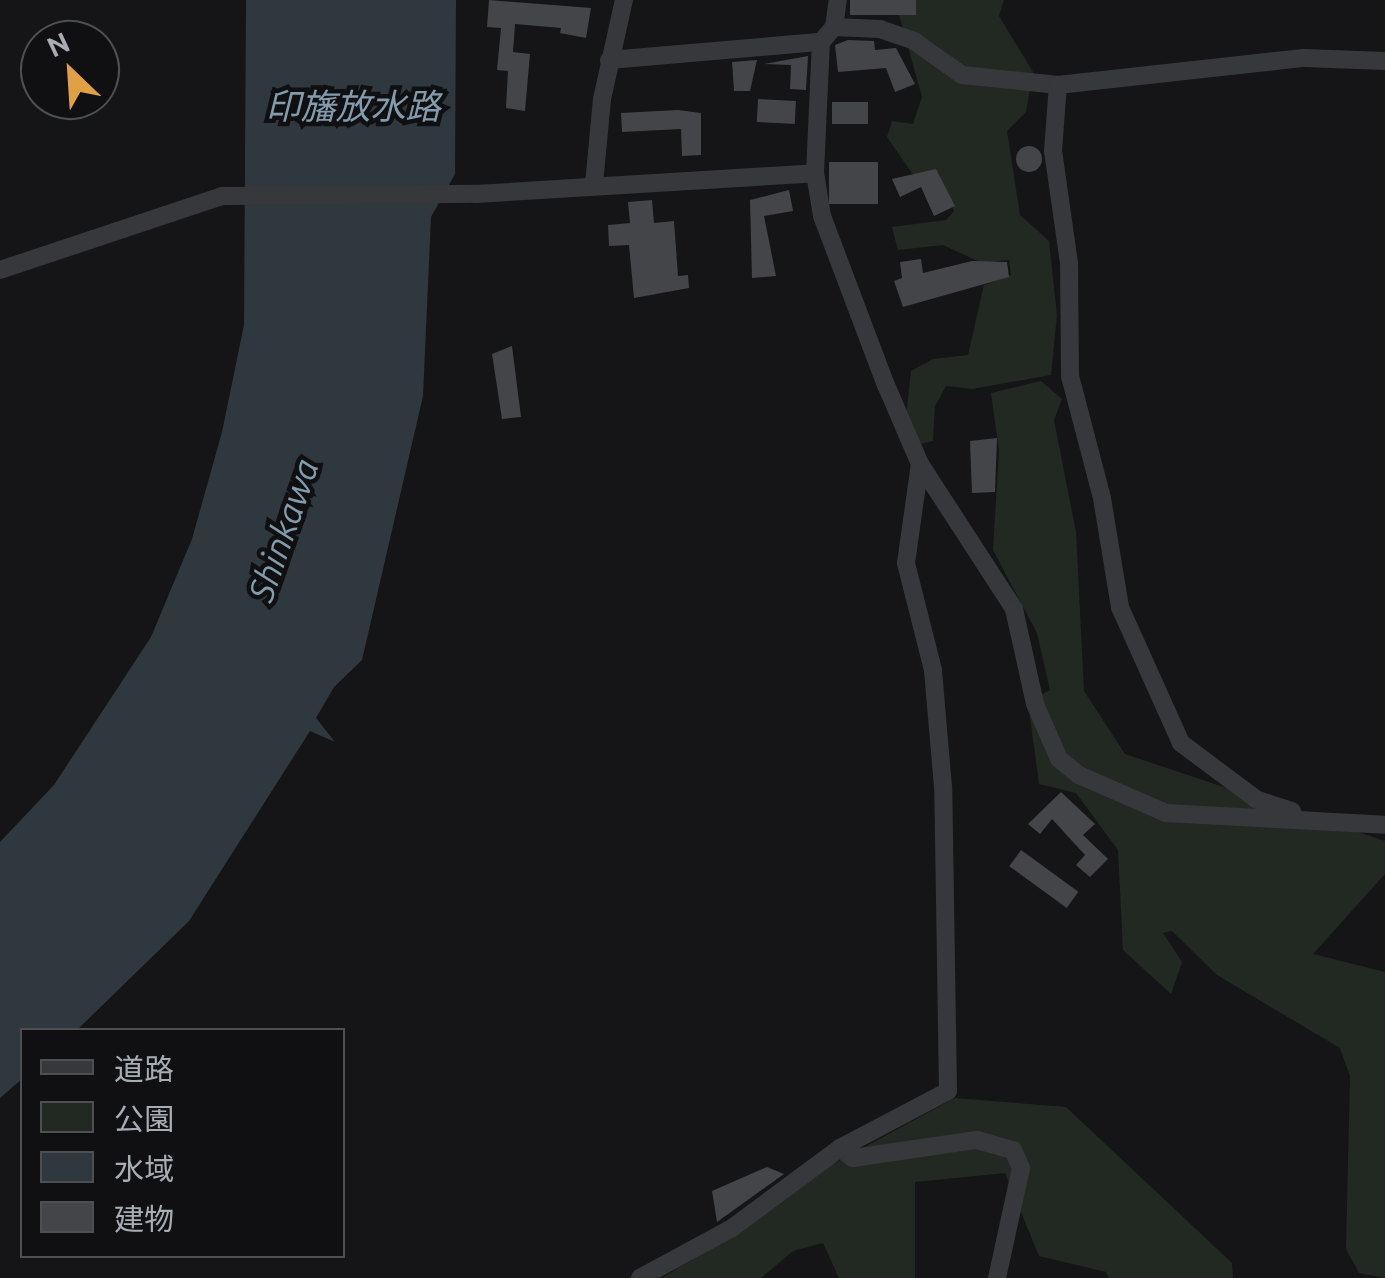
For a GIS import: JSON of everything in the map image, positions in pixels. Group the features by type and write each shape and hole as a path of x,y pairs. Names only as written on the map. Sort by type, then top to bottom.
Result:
{"street":[{"path":"594,184 609,60 624,0"},
{"path":"838,0 834,27 822,42 818,202 848,290 920,464 1014,609 1035,704 1059,758 1079,775 1166,813 1311,817 1385,825"},
{"path":"834,27 880,30 914,41 962,75 1058,85 1304,58 1385,60"},
{"path":"609,60 822,42"},
{"path":"1058,85 1053,151 1069,263 1070,376 1102,498 1120,607 1180,743 1256,799 1311,817"},
{"path":"0,270 223,196 476,194 816,173"},
{"path":"640,1278 732,1228 840,1148 934,1103 951,1076 944,786 932,670 906,563 920,464"},
{"path":"840,1148 853,1158 976,1140 1013,1150 1021,1168 997,1278"}],"green space":[{"path":"895,0 1004,0 999,16 1033,72 1026,112 1007,131 1020,215 1049,241 1057,315 1051,375 972,389 946,386 935,406 933,441 920,444 906,416 911,371 933,359 968,355 984,285 1011,275 1009,260 982,263 943,245 898,250 892,227 946,220 954,211 938,172 916,179 887,137 892,121 913,124 922,97"},
{"path":"1041,381 1062,399 1054,420 1076,532 1084,691 1125,754 1385,841 1385,874 1313,954 1385,972 1385,1278 1359,1273 1346,1249 1350,1076 1340,1048 1217,975 1172,931 1163,933 1182,962 1171,994 1123,950 1118,850 1076,793 1039,784 1028,702 1050,690 1037,633 993,550 999,451 991,393"},
{"path":"955,1098 1066,1107 1232,1263 1233,1278 1109,1278 1106,1272 1039,1256 1005,1173 915,1182 915,1278 839,1278 823,1243 793,1251 761,1278 662,1278 744,1229 813,1175"}],"water":[{"name":"印旛放水路","path":"246,0 456,0 455,174 431,217 423,396 362,660 334,687 316,718 335,742 310,731 189,921 79,1028 20,1028 20,1081 0,1098 0,842 54,785 151,637 192,539 222,432 244,325"}],"building":[{"path":"489,0 591,8 586,38 560,33 561,28 515,24 513,52 530,54 525,111 506,108 508,71 497,70 501,28 487,27"},
{"path":"850,0 916,0 916,15 850,15"},
{"path":"848,40 874,41 875,50 896,48 915,84 895,92 886,68 838,72 835,45"},
{"path":"808,56 806,90 790,89 791,65 764,64"},
{"path":"757,60 750,91 734,91 732,62"},
{"path":"758,99 796,101 795,124 757,122"},
{"path":"832,102 868,102 868,124 832,124"},
{"path":"621,113 701,113 701,155 682,156 681,129 622,132"},
{"path":"1029,146 1038,150 1042,159 1038,168 1029,172 1020,168 1016,159 1020,150"},
{"path":"829,162 878,162 878,204 829,204"},
{"path":"936,169 955,206 934,216 921,187 900,197 892,179"},
{"path":"789,190 793,211 764,216 776,276 752,278 750,200"},
{"path":"652,200 654,223 674,221 678,276 688,275 689,288 634,298 629,245 609,246 608,225 630,223 628,202"},
{"path":"921,259 923,273 972,261 1007,262 1009,277 903,307 894,281 902,278 900,262"},
{"path":"512,346 521,417 502,419 492,354"},
{"path":"997,438 995,492 972,493 970,441"},
{"path":"1061,792 1095,824 1083,835 1108,859 1090,877 1076,865 1085,855 1052,819 1040,834 1028,824"},
{"path":"1021,850 1078,892 1067,908 1009,866"},
{"path":"767,1167 784,1174 717,1222 712,1191"}],"water label":[{"name":"Shinkawa","path":"283,530"}]}
